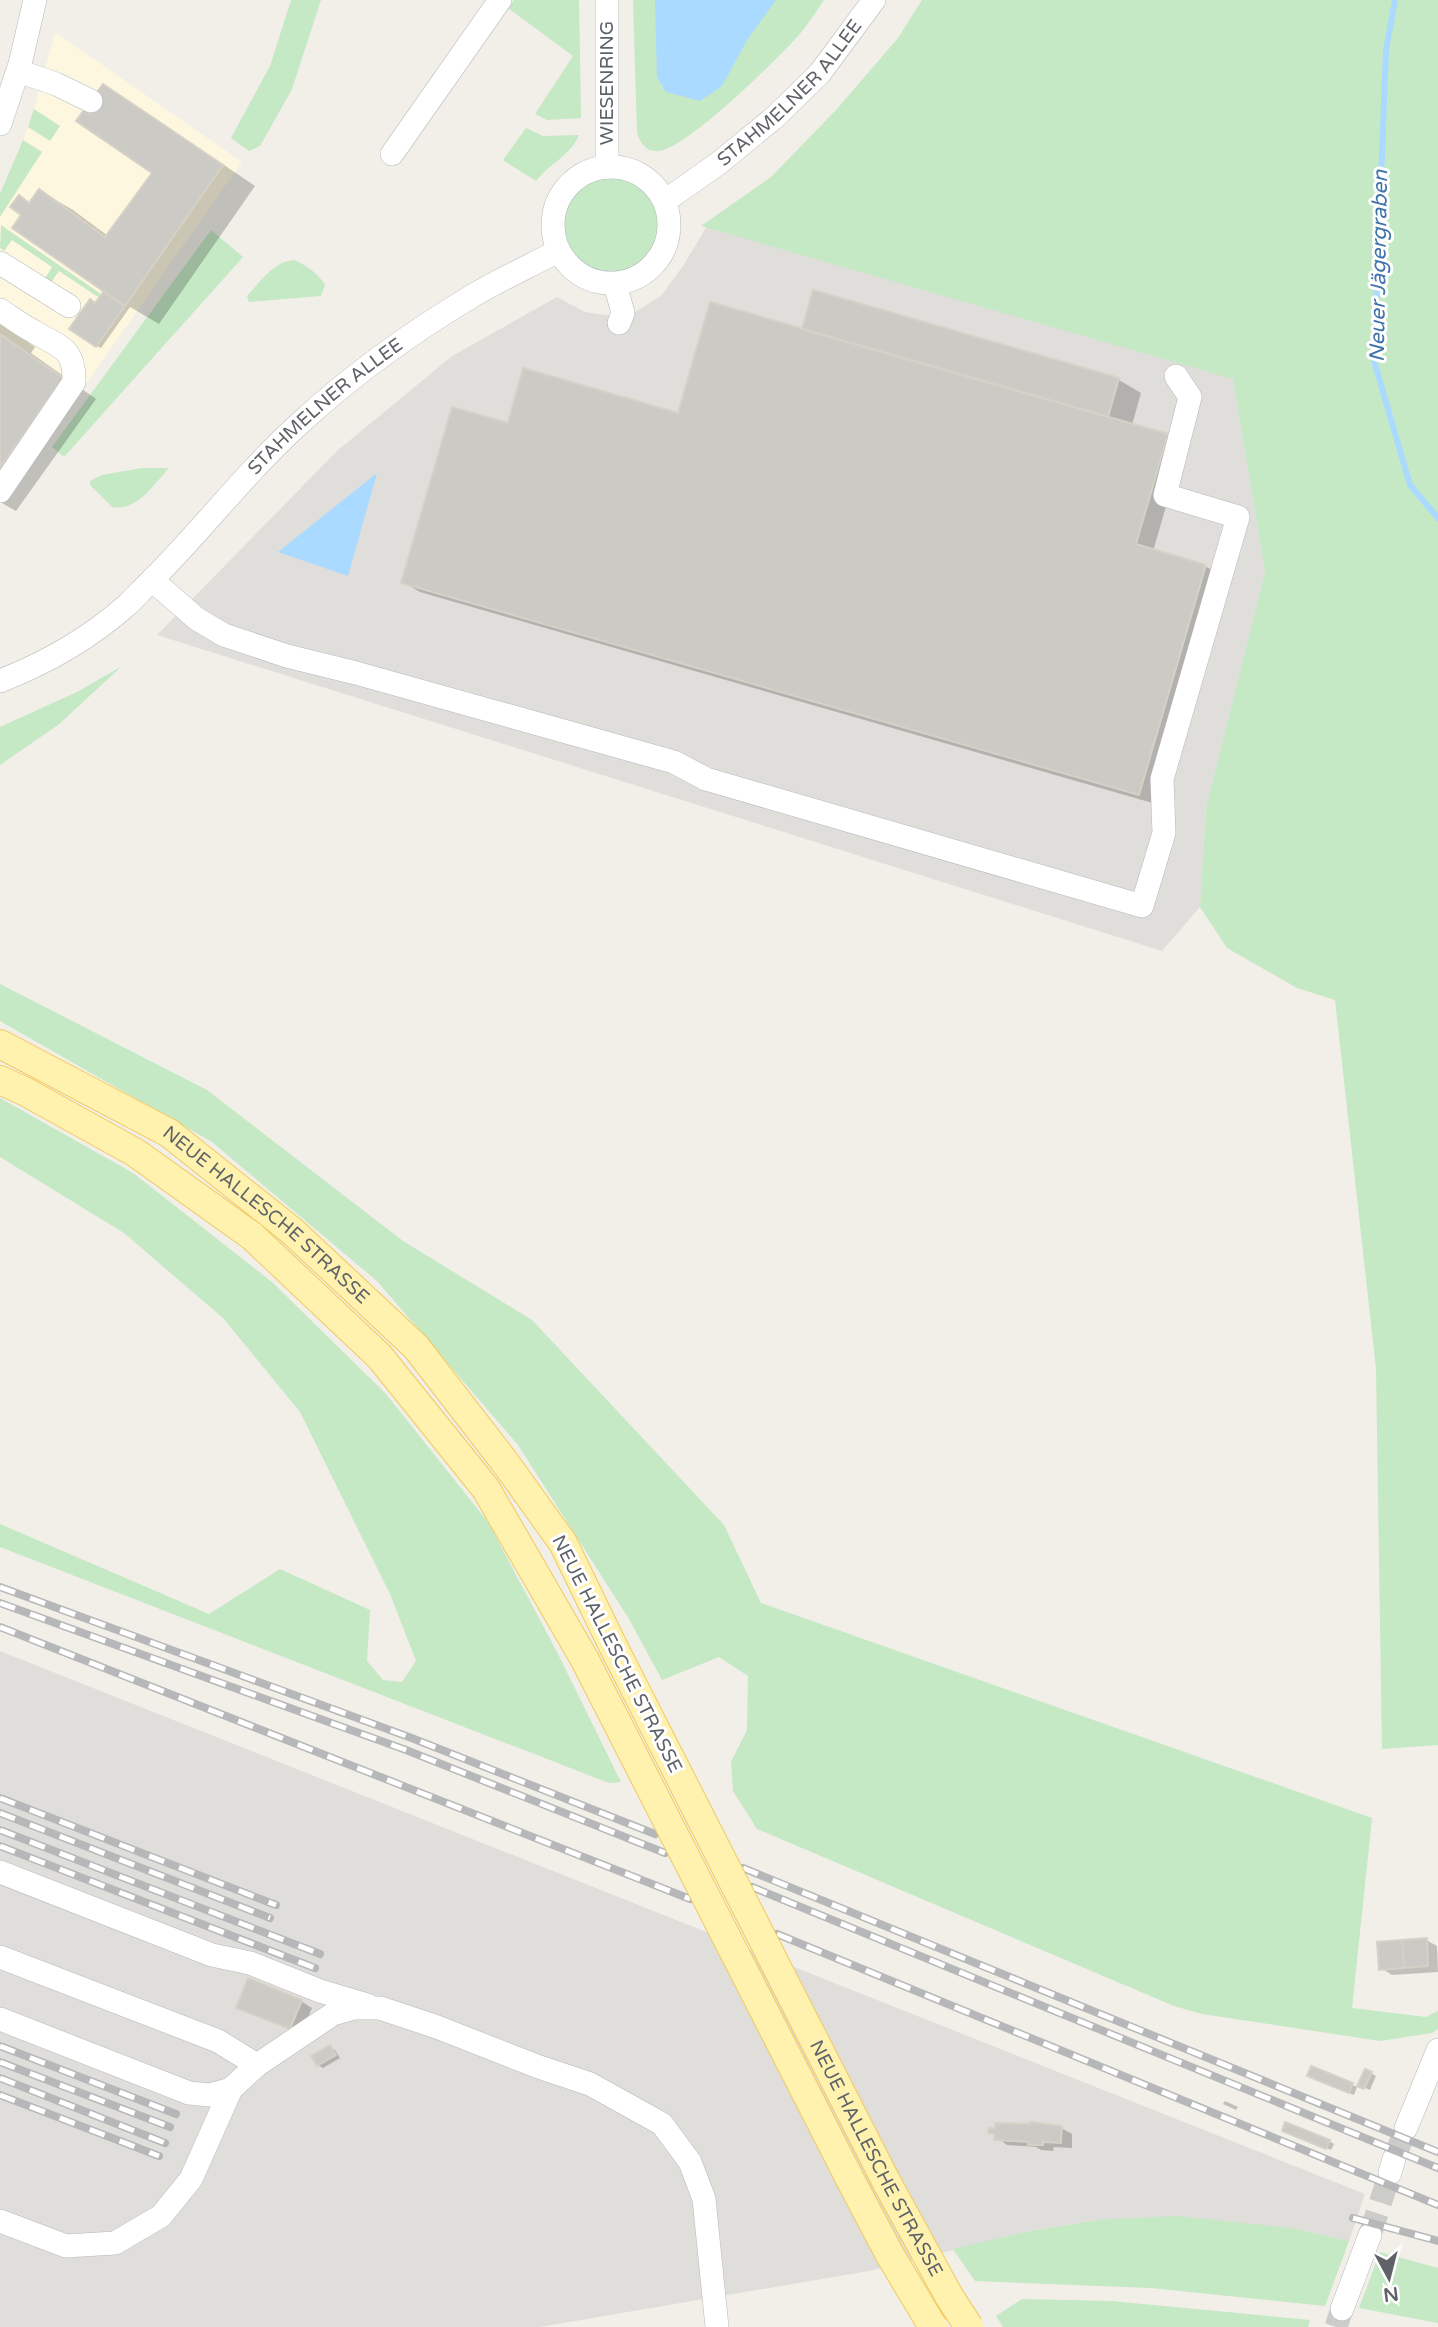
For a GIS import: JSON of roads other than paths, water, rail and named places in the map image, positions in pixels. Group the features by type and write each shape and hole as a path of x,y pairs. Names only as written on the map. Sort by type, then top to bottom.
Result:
{"main road":[{"name":"NEUE HALLESCHE STRASSE","path":"0,1044 169,1133 292,1231 416,1347 504,1461 563,1543 886,2181 969,2327"},
{"name":"NEUE HALLESCHE STRASSE","path":"0,1080 136,1153 241,1228 380,1357 486,1489 586,1660 852,2183 890,2255 933,2327"}],"street":[{"path":"0,124 18,71 35,0"},
{"path":"392,154 500,0"},
{"name":"WIESENRING","path":"607,0 607,167"},
{"name":"STAHMELNER ALLEE","path":"664,201 719,163 775,117 820,73 874,0"},
{"path":"18,71 56,84 91,101"},
{"path":"607,167 626,169 643,176 659,191 664,201 669,215 668,241 657,261 638,277 615,284 603,283 582,276 567,264 558,251 553,222 557,202 568,185 584,173 607,167"},
{"name":"STAHMELNER ALLEE","path":"0,681 71,647 128,605 272,451 350,380 412,335 475,295 558,251"},
{"path":"0,262 69,306"},
{"path":"615,284 622,313 620,323"},
{"path":"0,310 62,346 71,358 75,372 74,382 0,491"},
{"path":"152,580 197,619 224,635 287,656 674,762 706,779 1142,906 1164,833 1162,779 1238,517 1164,495 1190,397 1176,376"},
{"path":"0,1872 212,1955 250,1963 320,1991 437,2027 590,2084 662,2124 690,2162 704,2199 717,2327"},
{"path":"0,1957 218,2041 257,2065"},
{"path":"0,2221 66,2246 115,2243 161,2216 191,2179 231,2089 257,2065 333,2014 354,2008 380,2008"},
{"path":"0,2019 189,2093 211,2095 231,2089"},
{"path":"1406,2128 1438,2050"},
{"path":"1342,2309 1370,2235"}],"water":[{"path":"655,0 776,0 747,40 722,86 700,101 666,92 657,77"},
{"path":"377,473 348,576 278,552"}],"waterway":[{"name":"Neuer Jägergraben","path":"1395,0 1386,50 1374,361 1410,485 1438,518"}],"tunnel":[{"path":"1394,2159 1406,2128"},
{"path":"1370,2235 1390,2173"},
{"path":"1336,2327 1342,2309"}],"railway":[{"path":"0,1587 409,1737 655,1834"},
{"path":"0,1603 406,1750 665,1853"},
{"path":"0,1627 690,1899"},
{"path":"0,1798 276,1905"},
{"path":"0,1813 270,1918"},
{"path":"0,1830 320,1954"},
{"path":"0,1846 315,1968"},
{"path":"743,1868 1438,2152"},
{"path":"752,1887 1438,2168"},
{"path":"777,1934 1438,2205"},
{"path":"0,2046 176,2114"},
{"path":"0,2062 170,2127"},
{"path":"0,2078 165,2143"},
{"path":"0,2095 159,2156"},
{"path":"1353,2218 1438,2241"}]}
